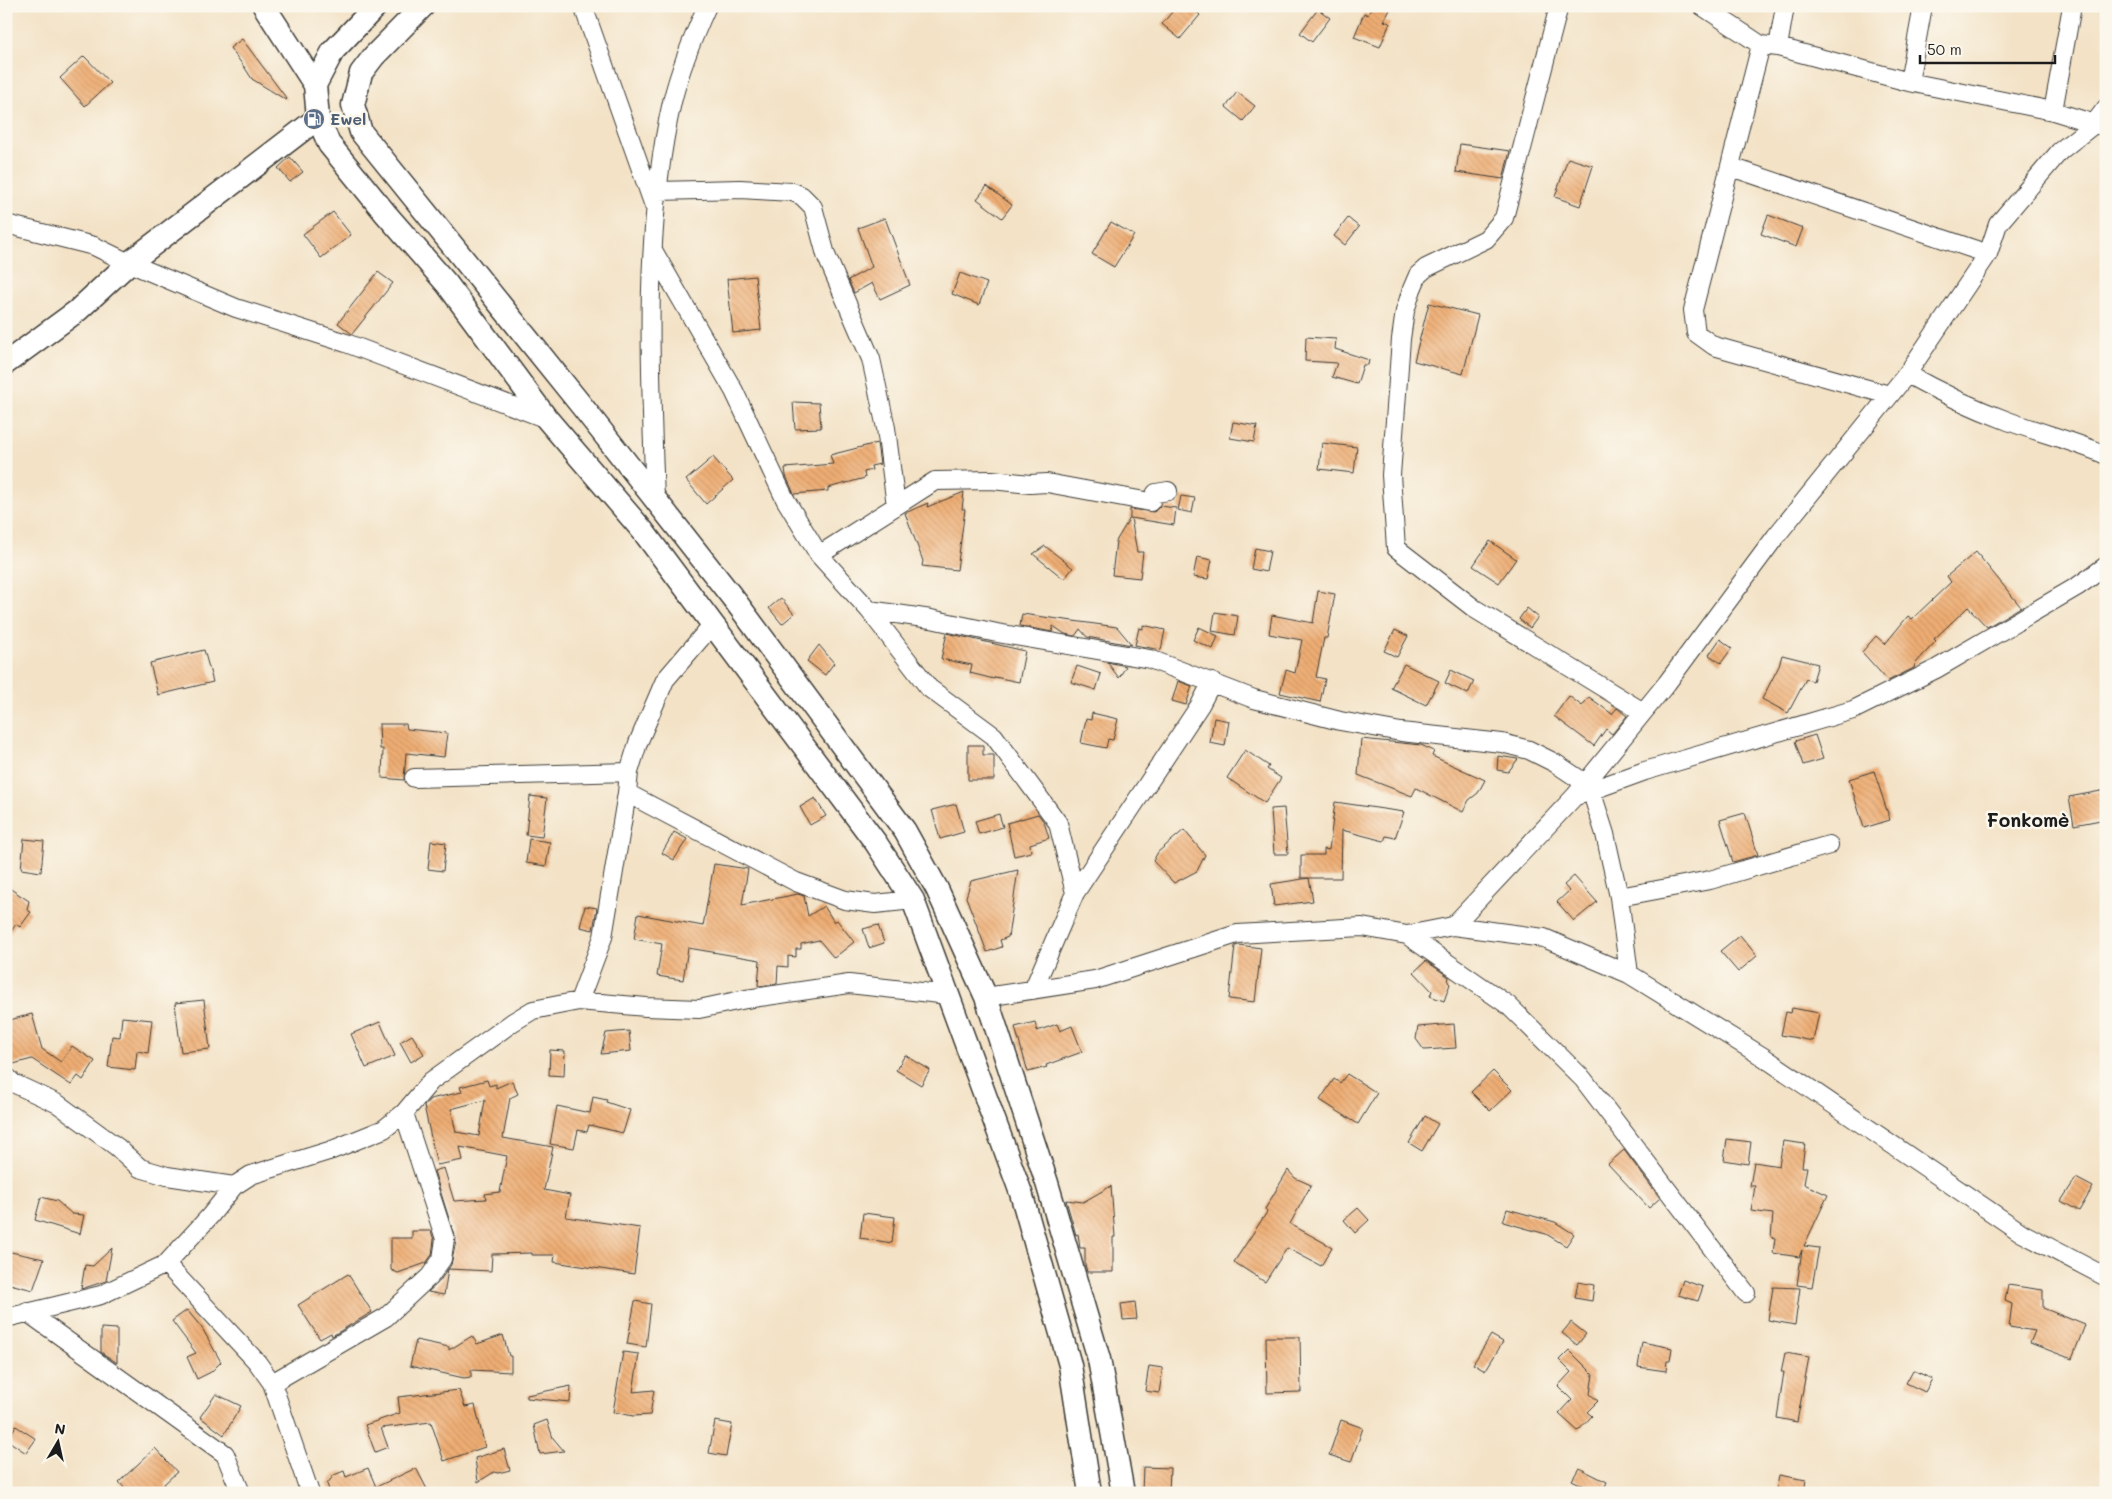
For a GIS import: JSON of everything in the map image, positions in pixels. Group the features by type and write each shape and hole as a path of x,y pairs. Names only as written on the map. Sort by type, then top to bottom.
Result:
{"street":[{"path":"264,6 315,85 318,118 329,144 386,214 447,284 548,419 643,531 876,843 913,900 1021,1193 1070,1365 1090,1493"},
{"path":"315,85 333,51 376,6"},
{"path":"424,6 374,56 361,72 353,105 362,132 736,602 904,831 937,889 986,997 1047,1183 1099,1359 1123,1493"},
{"path":"583,6 655,208"},
{"path":"655,500 650,369 655,208 672,102 692,40 707,6"},
{"path":"1559,6 1504,218 1486,239 1426,268 1418,275 1405,312 1391,475 1396,548 1475,609 1643,712"},
{"path":"1702,6 1770,46 1909,82 2053,111 2099,126"},
{"path":"1785,6 1731,166 1693,310 1696,333 1714,346 1889,396"},
{"path":"1909,82 1923,6"},
{"path":"2053,111 2072,6"},
{"path":"1453,926 1584,790 1776,536 1907,374 1988,254 1998,224 2060,150 2099,126 2106,108"},
{"path":"6,363 77,311 129,263 318,118"},
{"path":"1731,166 1988,254"},
{"path":"658,191 740,189 793,192 802,196 813,207 826,255 871,359 886,428 896,506"},
{"path":"6,224 94,246 129,263 236,308 346,343 548,419"},
{"path":"654,252 734,391 785,499 819,555 869,610 929,688 994,736 1058,823 1075,893"},
{"path":"1907,374 1940,392 2008,421 2076,442 2106,455"},
{"path":"819,555 935,481 992,480 1030,484 1047,483 1150,502 1156,492 1168,491"},
{"path":"1584,790 1853,710 1945,664 2078,586 2106,566"},
{"path":"869,610 931,619 997,633 1150,659 1254,699 1340,721 1401,732 1502,743 1529,750 1555,762 1584,790 1605,834 1619,896 1629,974"},
{"path":"579,1001 603,937 629,772 638,743 665,680 712,625"},
{"path":"1033,990 1075,893 1195,712 1212,682"},
{"path":"414,778 629,772"},
{"path":"627,793 796,882 845,900 875,904 913,900"},
{"path":"1619,896 1710,880 1829,845"},
{"path":"986,997 1095,980 1237,934 1362,927 1407,935 1453,926 1544,938 1629,974 1765,1058 2022,1233 2106,1277"},
{"path":"1407,935 1508,1005 1583,1079 1746,1293"},
{"path":"6,1318 101,1295 166,1264 210,1216 234,1186 251,1175 332,1150 384,1129 404,1113 431,1081 513,1022 533,1010 579,1001 646,1007 699,1009 746,999 849,984 949,995"},
{"path":"6,1076 13,1082 58,1104 117,1147 140,1168 167,1176 234,1186"},
{"path":"272,1383 386,1317 430,1276 442,1260 445,1239 404,1113"},
{"path":"166,1264 257,1362 272,1383 310,1493"},
{"path":"27,1312 225,1454 241,1493"}],"building":[{"path":"1177,6 1190,6 1200,15 1180,39 1162,24"},
{"path":"1372,6 1392,6 1384,21 1390,23 1380,47 1354,37 1364,13 1368,15"},
{"path":"1318,9 1330,18 1312,42 1300,33"},
{"path":"242,39 286,100 252,79 230,48"},
{"path":"84,56 110,83 85,106 60,78"},
{"path":"1237,92 1255,106 1243,121 1226,107"},
{"path":"1460,144 1510,151 1503,179 1456,172"},
{"path":"290,157 303,172 290,182 278,168"},
{"path":"1568,158 1593,166 1580,206 1555,197"},
{"path":"987,186 1012,205 1002,218 977,199"},
{"path":"333,212 351,235 321,258 303,234"},
{"path":"1768,215 1803,228 1796,247 1761,234"},
{"path":"885,218 910,285 880,299 872,283 854,293 848,280 872,267 858,228"},
{"path":"1348,218 1359,227 1345,245 1334,236"},
{"path":"1111,222 1134,235 1114,267 1092,254"},
{"path":"378,272 393,283 352,334 338,323"},
{"path":"960,273 987,283 979,305 952,294"},
{"path":"755,276 761,330 733,333 727,279"},
{"path":"1429,303 1478,315 1463,374 1414,361"},
{"path":"1306,337 1336,339 1335,349 1369,360 1368,365 1363,365 1357,384 1332,377 1337,363 1305,361"},
{"path":"793,402 819,403 821,428 795,429"},
{"path":"1233,422 1257,426 1254,442 1230,438"},
{"path":"877,443 880,464 871,466 872,470 864,472 865,478 828,488 828,491 794,494 786,476 785,468 833,464 830,455"},
{"path":"1322,443 1357,447 1354,473 1319,469"},
{"path":"713,457 733,480 706,504 686,480"},
{"path":"964,492 962,509 965,509 957,570 922,566 923,561 905,513 928,503 927,507"},
{"path":"1181,496 1195,498 1192,513 1178,510"},
{"path":"1160,506 1176,508 1174,525 1131,518 1137,552 1143,552 1140,578 1112,575 1116,541 1130,518 1130,509 1154,512"},
{"path":"1490,541 1516,559 1499,583 1473,566"},
{"path":"1045,546 1073,568 1064,579 1033,554"},
{"path":"1255,548 1270,551 1266,572 1251,569"},
{"path":"1976,552 2021,607 1987,627 1968,607 1934,639 1936,641 1915,664 1914,668 1888,681 1862,652 1876,636 1885,644 1908,616 1912,619 1951,582 1947,576"},
{"path":"1197,557 1212,560 1208,579 1193,577"},
{"path":"1318,591 1335,594 1327,638 1324,638 1316,677 1325,679 1320,702 1280,693 1286,670 1295,673 1302,640 1269,634 1272,615 1313,623"},
{"path":"781,598 794,614 782,624 769,608"},
{"path":"1527,608 1538,617 1530,628 1519,619"},
{"path":"1215,612 1238,616 1235,635 1212,631"},
{"path":"1022,614 1117,627 1132,645 1087,637 1080,629 1075,636 1065,634 1053,626 1052,632 1020,626"},
{"path":"1143,625 1165,630 1161,650 1135,645 1139,628 1143,629"},
{"path":"1199,627 1218,636 1213,649 1193,640"},
{"path":"1395,630 1408,636 1397,657 1384,651"},
{"path":"947,633 1025,651 1019,682 995,677 994,679 970,673 972,665 941,659"},
{"path":"1720,639 1732,648 1721,663 1709,655"},
{"path":"819,645 834,663 825,675 807,661"},
{"path":"204,650 213,682 158,695 150,663"},
{"path":"1782,655 1818,664 1813,681 1806,679 1788,713 1762,699 1779,666"},
{"path":"1107,662 1126,666 1119,678"},
{"path":"1404,664 1439,681 1426,705 1391,688"},
{"path":"1077,666 1101,674 1096,690 1071,682"},
{"path":"1451,670 1474,681 1468,694 1445,683"},
{"path":"1178,681 1192,686 1186,705 1172,701"},
{"path":"1569,696 1582,706 1589,697 1612,714 1617,708 1627,716 1612,734 1606,729 1594,746 1554,716"},
{"path":"1092,713 1118,719 1113,740 1108,739 1106,748 1081,743 1086,719 1091,720"},
{"path":"1214,718 1229,721 1225,746 1210,743"},
{"path":"379,724 406,724 407,729 447,733 444,757 406,753 404,780 382,778 383,749 380,749"},
{"path":"1815,735 1823,759 1803,765 1795,741"},
{"path":"1361,739 1421,745 1434,751 1432,756 1485,780 1478,793 1469,800 1463,812 1416,788 1412,796 1358,775"},
{"path":"968,745 983,745 983,755 994,755 994,780 968,780"},
{"path":"1245,750 1269,766 1267,769 1281,778 1265,803 1227,778"},
{"path":"1498,756 1518,759 1508,772 1497,770"},
{"path":"1874,771 1890,820 1864,828 1849,779"},
{"path":"2106,790 2106,819 2074,825 2069,797"},
{"path":"530,796 547,798 542,837 526,835"},
{"path":"815,798 826,816 810,825 800,807"},
{"path":"1335,802 1404,812 1395,838 1386,836 1384,841 1342,830 1341,878 1301,878 1301,855 1324,855 1324,849 1329,850"},
{"path":"956,804 964,832 940,839 932,810"},
{"path":"1284,808 1288,854 1274,854 1271,809"},
{"path":"1745,813 1758,855 1733,862 1720,820"},
{"path":"999,814 1003,827 979,834 975,821"},
{"path":"1038,814 1044,822 1049,838 1030,844 1031,852 1014,856 1007,823"},
{"path":"1184,830 1205,855 1197,871 1174,883 1153,861 1158,852"},
{"path":"674,832 687,839 674,860 662,853"},
{"path":"24,839 44,841 41,872 21,869"},
{"path":"529,839 550,842 546,866 526,863"},
{"path":"431,841 446,843 443,871 428,869"},
{"path":"714,864 748,869 742,905 798,894 804,896 808,916 824,906 834,922 837,920 854,942 834,958 819,940 801,944 801,949 796,949 796,957 788,956 788,967 778,966 777,984 758,986 760,960 688,948 683,980 657,976 662,944 634,939 638,914 703,926"},
{"path":"1018,870 1008,937 1000,940 1002,947 987,952 966,897 971,881"},
{"path":"1574,876 1597,902 1574,921 1557,902 1569,891 1564,885"},
{"path":"1309,878 1313,901 1274,906 1271,884"},
{"path":"6,886 29,901 27,910 31,912 20,927 16,924 6,939"},
{"path":"585,906 597,908 593,930 580,927"},
{"path":"878,925 884,943 869,948 863,929"},
{"path":"1740,935 1757,956 1738,972 1720,951"},
{"path":"1235,946 1261,948 1255,1002 1229,999"},
{"path":"1426,961 1449,977 1448,982 1450,984 1444,1001 1430,996 1432,991 1414,972"},
{"path":"204,1000 210,1049 181,1052 175,1003"},
{"path":"1792,1008 1819,1013 1813,1041 1781,1035 1786,1012 1791,1013"},
{"path":"32,1014 42,1049 61,1062 72,1046 95,1061 83,1080 78,1076 71,1085 32,1059 6,1066 6,1021"},
{"path":"122,1017 152,1020 148,1053 137,1051 135,1070 108,1067 112,1036 120,1037"},
{"path":"380,1022 395,1056 366,1068 351,1034"},
{"path":"1035,1022 1037,1031 1057,1024 1060,1031 1072,1026 1082,1052 1046,1065 1047,1067 1028,1072 1015,1027"},
{"path":"1454,1024 1456,1048 1424,1050 1416,1039 1418,1027"},
{"path":"629,1031 631,1051 601,1054 606,1033"},
{"path":"412,1035 424,1054 411,1062 400,1042"},
{"path":"550,1050 565,1051 564,1076 549,1075"},
{"path":"905,1055 930,1070 921,1085 896,1070"},
{"path":"1493,1071 1512,1090 1490,1111 1471,1092"},
{"path":"1347,1074 1377,1093 1358,1124 1320,1100 1334,1079 1340,1083"},
{"path":"487,1080 489,1086 496,1084 496,1088 512,1081 518,1094 510,1098 503,1138 553,1147 544,1190 570,1195 566,1217 640,1228 634,1274 554,1262 555,1255 532,1255 532,1253 492,1254 491,1271 448,1269 451,1265 456,1241 434,1171 444,1168 454,1201 486,1199 485,1194 500,1192 507,1156 460,1147 463,1160 437,1165 424,1106 430,1099 462,1092 460,1087","holes":["485,1100 479,1136 456,1132 451,1109"]},
{"path":"593,1097 607,1100 606,1102 630,1110 623,1133 589,1125 587,1132 578,1130 574,1148 550,1144 557,1106 590,1113"},
{"path":"1425,1116 1438,1124 1422,1151 1409,1143"},
{"path":"1727,1139 1751,1142 1748,1164 1724,1160"},
{"path":"1783,1141 1805,1144 1802,1167 1807,1167 1804,1184 1828,1195 1804,1246 1819,1248 1812,1287 1797,1285 1802,1250 1799,1257 1773,1253 1775,1238 1771,1237 1773,1214 1751,1211 1755,1186 1750,1186 1754,1162 1779,1166"},
{"path":"1624,1150 1660,1198 1649,1208 1608,1164"},
{"path":"1288,1170 1295,1178 1311,1185 1290,1224 1332,1247 1321,1266 1287,1248 1265,1282 1234,1262 1267,1212 1265,1209"},
{"path":"2076,1178 2093,1187 2079,1211 2061,1201"},
{"path":"1111,1186 1115,1237 1113,1237 1113,1272 1087,1272 1085,1248 1080,1248 1078,1234 1076,1235 1066,1200 1083,1202"},
{"path":"41,1197 57,1201 72,1214 84,1215 80,1234 35,1220"},
{"path":"1358,1208 1369,1220 1355,1233 1344,1220"},
{"path":"1507,1209 1555,1222 1574,1234 1566,1246 1546,1234 1503,1222"},
{"path":"863,1213 895,1217 892,1243 860,1238"},
{"path":"412,1231 431,1231 434,1240 432,1255 426,1263 398,1273 391,1270 391,1238 412,1238"},
{"path":"112,1248 106,1281 81,1289 85,1265 93,1266"},
{"path":"6,1251 44,1259 33,1290 6,1283"},
{"path":"448,1269 444,1295 428,1292 439,1282"},
{"path":"348,1274 372,1312 332,1336 331,1333 320,1339 298,1305"},
{"path":"1683,1280 1703,1287 1698,1301 1678,1295"},
{"path":"1578,1282 1594,1285 1592,1301 1575,1298"},
{"path":"2008,1285 2043,1290 2043,1308 2085,1325 2072,1359 2030,1343 2035,1331 2009,1327 2012,1304 2005,1301"},
{"path":"1773,1287 1800,1288 1795,1325 1768,1320"},
{"path":"635,1301 651,1304 646,1347 627,1344"},
{"path":"1135,1302 1137,1319 1123,1320 1121,1304"},
{"path":"187,1310 202,1328 221,1362 211,1372 197,1379 187,1357 196,1353 172,1321"},
{"path":"1571,1322 1586,1334 1577,1345 1562,1333"},
{"path":"101,1328 117,1329 117,1363 101,1352"},
{"path":"503,1335 509,1356 511,1356 511,1372 471,1370 471,1377 464,1378 410,1366 416,1340 449,1347 449,1350 472,1336 477,1344"},
{"path":"1491,1335 1503,1342 1485,1371 1473,1364"},
{"path":"1266,1337 1300,1337 1301,1392 1267,1393"},
{"path":"1642,1342 1672,1348 1670,1361 1667,1361 1666,1371 1638,1367"},
{"path":"1569,1350 1593,1374 1590,1394 1598,1401 1587,1412 1592,1416 1578,1431 1559,1414 1572,1400 1558,1386 1571,1372 1559,1360"},
{"path":"623,1352 639,1354 633,1392 654,1390 650,1415 633,1416 613,1412"},
{"path":"1785,1353 1809,1357 1797,1422 1777,1418 1784,1372 1781,1372"},
{"path":"1149,1366 1163,1368 1159,1393 1145,1391"},
{"path":"1913,1370 1932,1379 1925,1392 1906,1383"},
{"path":"571,1386 570,1402 527,1398 527,1395"},
{"path":"459,1390 465,1407 475,1405 485,1447 444,1461 431,1422 381,1428 388,1447 375,1452 365,1425 400,1413 398,1397"},
{"path":"216,1394 241,1406 224,1435 200,1417"},
{"path":"547,1420 553,1438 564,1451 540,1454 534,1425"},
{"path":"1341,1420 1363,1428 1351,1462 1329,1455"},
{"path":"715,1421 732,1424 726,1456 709,1453"},
{"path":"16,1426 36,1439 26,1453 7,1440"},
{"path":"155,1448 177,1472 164,1484 170,1493 129,1493 119,1482"},
{"path":"504,1449 510,1470 494,1472 478,1482 475,1458"},
{"path":"1143,1467 1170,1468 1169,1493 1142,1493"},
{"path":"368,1468 376,1487 416,1468 429,1493 330,1493 327,1484 334,1475 344,1471 346,1477"},
{"path":"1579,1468 1607,1482 1602,1493 1583,1493 1586,1487 1572,1480"},
{"path":"1779,1475 1806,1480 1804,1493 1776,1493"}],"place":[{"name":"Ewel","path":"314,119"}],"district":[{"name":"Fonkomè","path":"2028,820"}]}
